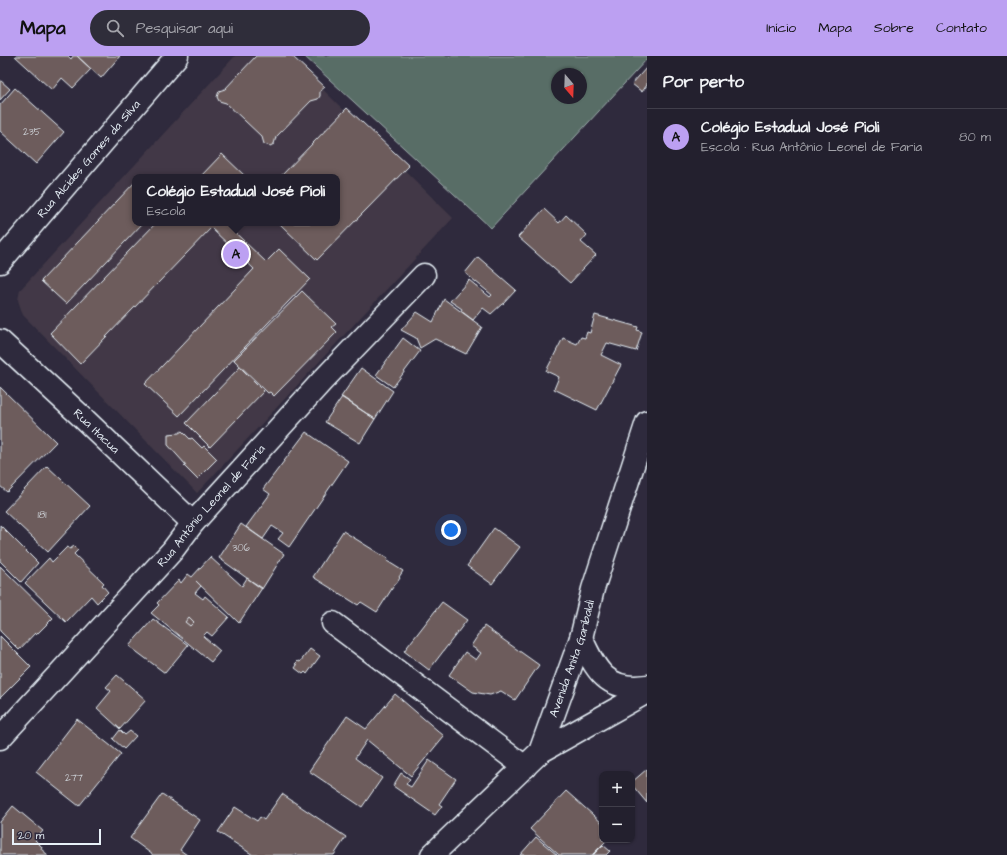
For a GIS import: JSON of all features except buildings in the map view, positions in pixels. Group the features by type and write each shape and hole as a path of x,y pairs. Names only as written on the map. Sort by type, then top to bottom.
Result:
{"street":[{"name":"Rua Alcides Gomes da Silva","path":"0,262 177,56"},
{"name":"Rua Antônio Leonel de Faria","path":"0,738 172,551 193,523 322,381 424,275"},
{"name":"Rua Itacua","path":"0,341 193,523"},
{"name":"Avenida Anita Garibaldi","path":"432,855 532,760 581,638 593,589 647,422"},
{"path":"333,623 532,760 647,692"},
{"path":"581,638 595,666 608,679 620,685 633,687 647,686"}],"shaded area":[{"path":"235,56 289,56 453,218 197,493 23,315 18,300 20,290"}],"green space":[{"path":"304,56 647,56 647,59 491,228"}],"place":[{"name":"Colégio Estadual José Pioli","path":"236,254"}]}
